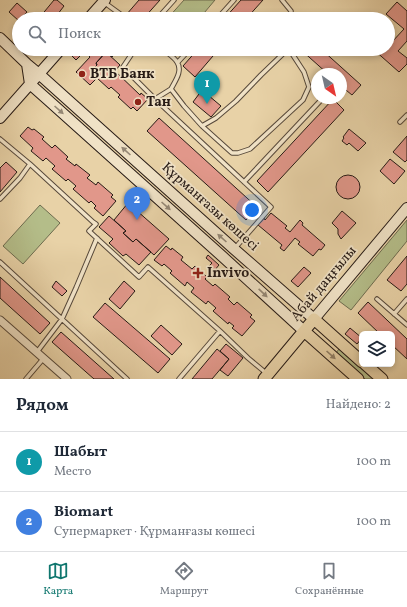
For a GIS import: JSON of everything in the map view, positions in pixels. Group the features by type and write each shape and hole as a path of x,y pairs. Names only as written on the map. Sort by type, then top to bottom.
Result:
{"main road":[{"name":"Абай даңғылы","path":"266,377 314,319"},
{"name":"Құрманғазы көшесі","path":"314,319 359,359"},
{"path":"304,331 354,378"},
{"path":"368,367 382,379"}],"street":[{"path":"94,12 104,1"},
{"name":"Құрманғазы көшесі","path":"0,38 12,50"},
{"name":"Құрманғазы көшесі","path":"19,56 314,319"},
{"path":"0,118 55,56"},
{"path":"27,64 30,84 304,331"},
{"name":"Абай даңғылы","path":"314,319 407,208"},
{"path":"0,320 67,379"}],"lane":[{"path":"163,12 174,0"},
{"path":"223,12 234,0"},
{"path":"282,0 291,12"},
{"path":"104,1 117,12"},
{"path":"130,56 123,67 271,207 234,249"},
{"path":"155,98 171,89 177,78 179,69 178,62 171,56"},
{"path":"178,62 184,56"},
{"path":"202,126 216,118 236,101 281,56"},
{"path":"171,89 202,126 232,153 238,153 250,149 303,100 309,87 304,72 293,56"},
{"path":"244,182 317,104"},
{"path":"400,122 407,114"},
{"path":"0,138 96,224 89,231 140,277 148,267 220,331 266,377"},
{"path":"0,199 20,178 30,164"},
{"path":"37,352 62,319 97,238"},
{"path":"0,262 127,379"},
{"path":"377,299 407,325"},
{"path":"394,314 407,299"},
{"path":"179,379 220,331"},
{"path":"26,379 44,358"}],"green space":[{"path":"184,0 215,0 205,12 173,12"},
{"path":"40,205 60,223 23,264 3,246"},
{"path":"407,220 407,241 351,310 339,301"},
{"path":"339,349 373,379 365,379 336,353"}],"building":[{"path":"54,0 57,0 64,6 59,12 44,12"},
{"path":"139,0 160,0 149,12 129,12"},
{"path":"241,0 263,0 252,12 230,12"},
{"path":"397,2 407,11 407,41 398,51 407,58 407,64 399,72 381,56 395,56 395,39 404,29 395,22 395,12 388,12"},
{"path":"17,3 27,12 12,12 12,15 9,12"},
{"path":"72,56 80,56 76,60"},
{"path":"89,56 102,56 92,70 99,76 90,85 76,72 90,57"},
{"path":"102,56 110,56 120,65 115,71 140,95 141,93 148,99 137,111 133,107 131,109 118,97 120,95 111,87 109,89 97,78 99,76 92,70 97,65 96,63"},
{"path":"192,56 213,56 195,77 183,66"},
{"path":"308,56 329,56 342,68 321,68"},
{"path":"347,72 361,85 352,95 347,91"},
{"path":"202,90 221,106 211,117 193,102"},
{"path":"328,104 338,104 344,110 268,192 257,181"},
{"path":"159,118 258,208 246,220 147,131"},
{"path":"28,127 32,130 34,129 44,137 42,139 52,148 55,145 68,157 66,159 75,166 76,164 90,175 87,178 96,185 98,182 113,195 111,197 116,201 103,216 94,208 96,206 91,201 89,203 73,189 76,186 68,179 66,181 52,169 55,166 46,158 43,161 31,151 33,148 20,136"},
{"path":"349,129 366,143 358,151 349,143 347,145 342,141"},
{"path":"407,136 407,160 405,162 393,152"},
{"path":"390,159 405,171 394,184 380,171"},
{"path":"6,162 17,172 0,192 0,168"},
{"path":"170,170 182,180 179,183 167,173"},
{"path":"348,175 356,179 360,187 356,195 348,199 340,195 336,187 340,179"},
{"path":"128,203 169,239 154,255 136,239 133,242 123,233 126,231 114,220"},
{"path":"342,211 356,223 341,239 338,234 338,229 332,223"},
{"path":"271,213 287,226 285,228 290,232 300,220 303,223 302,225 325,245 313,256 298,244 300,242 295,238 284,251 280,248 282,245 258,225"},
{"path":"109,216 126,231 123,233 133,242 136,239 151,252 139,265 126,254 123,256 109,243 113,239 99,227"},
{"path":"166,246 171,250 172,248 183,257 181,260 192,269 195,266 207,277 205,279 213,286 215,284 230,297 228,299 234,305 237,302 252,315 250,317 255,321 242,336 232,328 234,326 229,322 228,324 213,311 216,308 208,301 206,304 191,292 194,288 187,282 185,286 170,273 172,271 164,264 162,266 154,260"},
{"path":"208,255 219,265 214,271 209,266 212,263 206,258"},
{"path":"407,256 407,284 401,291 387,280"},
{"path":"304,267 311,273 298,287 291,281"},
{"path":"0,277 50,323 40,334 0,298"},
{"path":"56,281 67,291 62,296 52,287"},
{"path":"124,281 135,291 120,309 109,299"},
{"path":"368,302 407,339 407,359 395,348 395,331 377,331 358,313"},
{"path":"105,303 170,359 158,373 93,317"},
{"path":"161,325 182,344 172,355 151,336"},
{"path":"350,328 359,336 359,342 357,344 345,334"},
{"path":"61,332 114,379 94,379 52,342"},
{"path":"226,344 243,358 228,376 220,370 229,359 220,351"},
{"path":"217,349 229,359 212,379 192,379"}],"place":[{"name":"ВТБ Банк","path":"82,74"},
{"name":"Тан","path":"138,102"},
{"name":"Шабыт","path":"207,104"},
{"name":"Biomart","path":"137,220"},
{"name":"Invivo","path":"198,273"}]}
